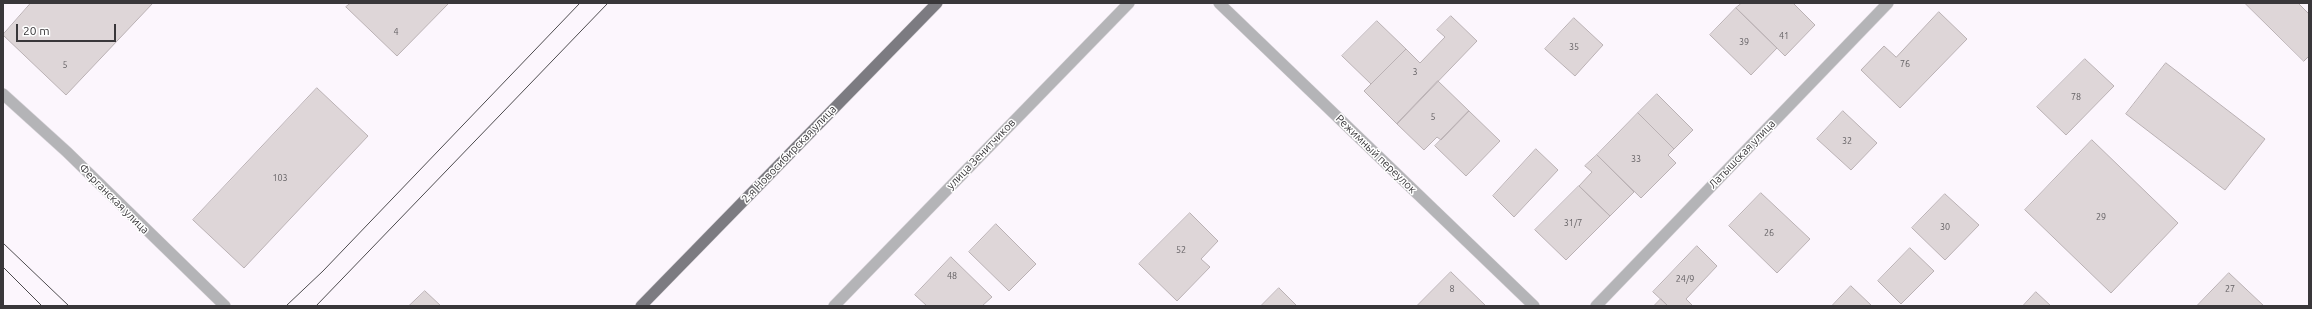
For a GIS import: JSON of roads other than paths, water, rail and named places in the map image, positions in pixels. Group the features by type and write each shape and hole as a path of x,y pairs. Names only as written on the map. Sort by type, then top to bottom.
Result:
{"main road":[{"name":"2-я Новосибирская улица","path":"641,306 937,3"}],"street":[{"name":"улица Зенитчиков","path":"834,306 1130,3"},
{"name":"Режимный переулок","path":"1219,3 1534,306"},
{"name":"Латышская улица","path":"1596,306 1888,3"},
{"name":"Ферганская улица","path":"3,94 67,152 225,306"}],"tram line":[{"path":"286,306 323,271 580,3"},
{"path":"316,306 608,3"},
{"path":"3,243 69,306"},
{"path":"3,267 42,306"}]}
